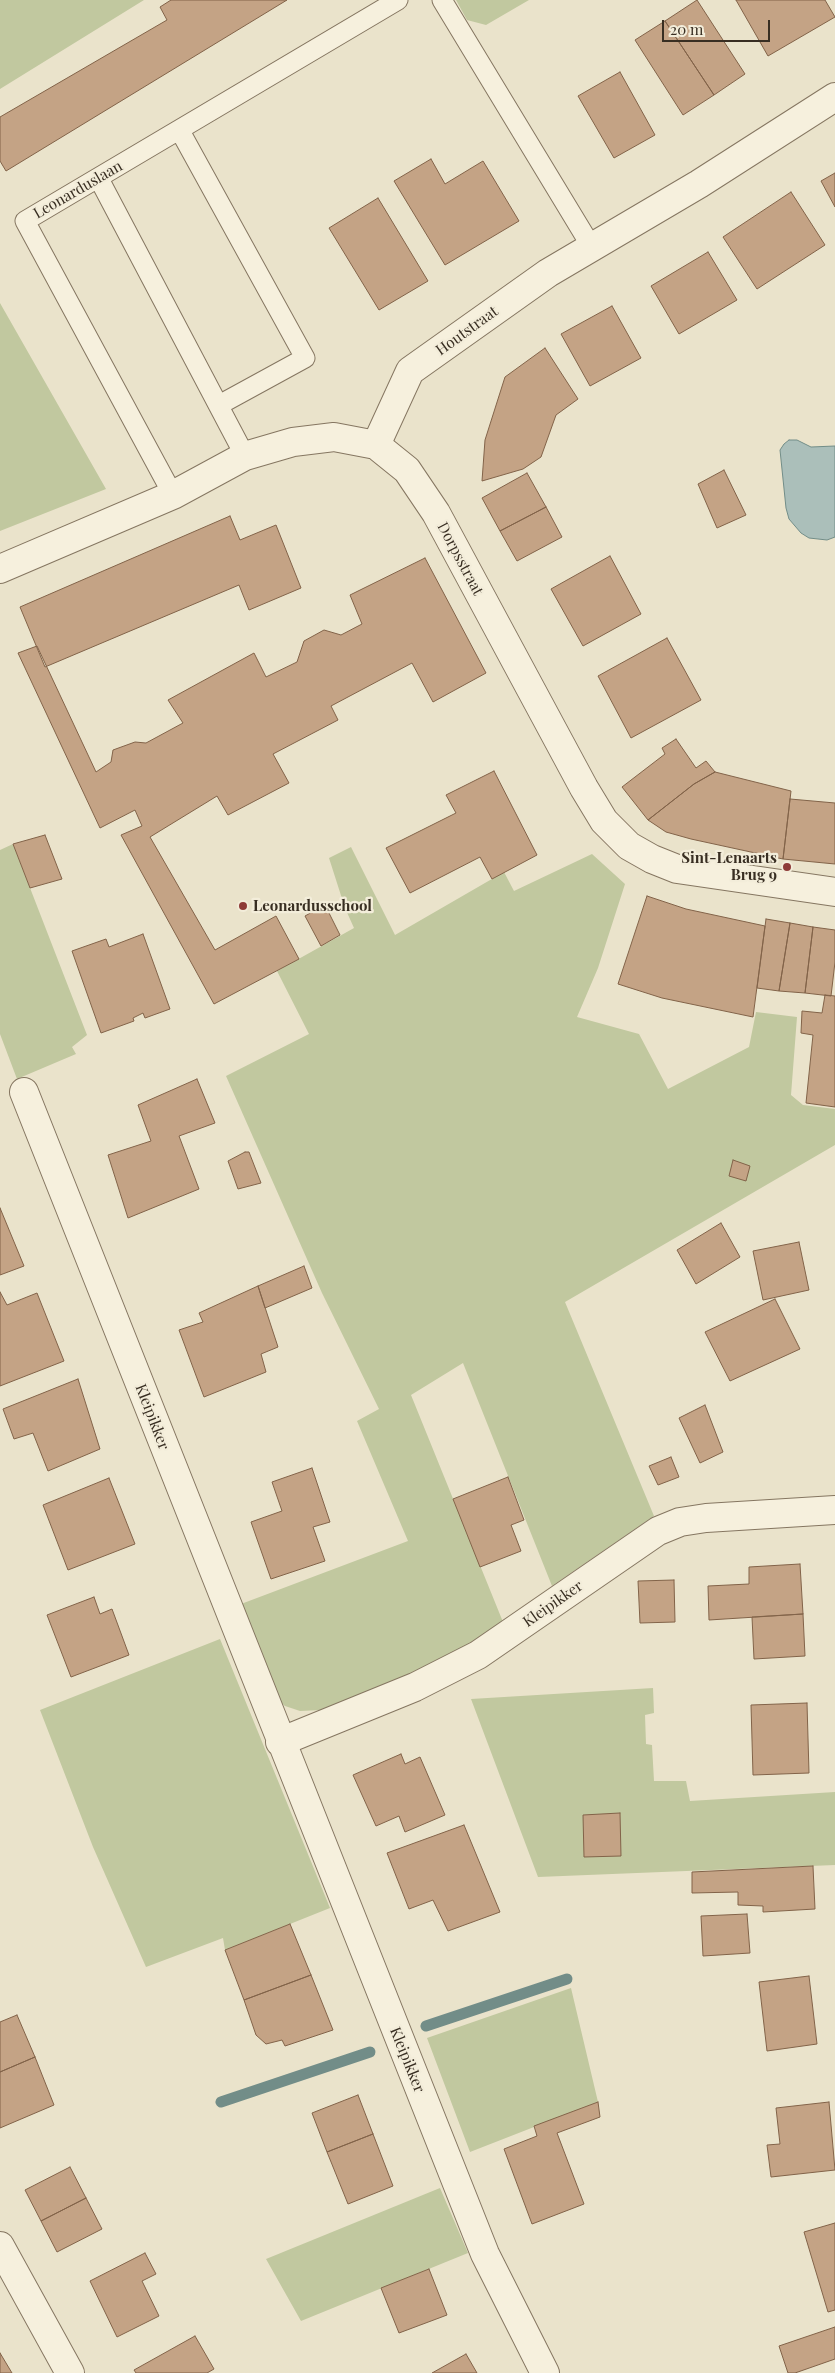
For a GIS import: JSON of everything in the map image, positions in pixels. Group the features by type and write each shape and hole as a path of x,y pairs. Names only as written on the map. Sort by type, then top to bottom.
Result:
{"street":[{"name":"Houtstraat","path":"376,445 410,371 548,273 699,184 835,97"},
{"name":"Dorpsstraat","path":"0,569 173,495 245,456 293,442 334,437 376,445 407,470 436,513 584,788 604,821 629,846 652,859 677,869 835,892"},
{"name":"Kleipikker","path":"24,1092 280,1742 485,2254 544,2373"},
{"name":"Kleipikker","path":"280,1742 414,1687 478,1655 658,1531 680,1522 706,1518 835,1510"},
{"path":"0,2246 70,2373"}],"lane":[{"name":"Leonarduslaan","path":"173,495 26,221 398,0"},
{"path":"442,0 592,246"},
{"path":"180,130 305,358 219,405"},
{"path":"99,179 245,456"}],"green space":[{"path":"0,0 144,0 0,89"},
{"path":"456,0 529,0 486,25 467,20"},
{"path":"0,303 106,489 0,531"},
{"path":"13,844 87,1035 72,1047 76,1054 17,1079 0,1034 0,850"},
{"path":"351,847 395,935 504,872 514,891 592,854 625,884 598,968 577,1017 639,1034 668,1089 749,1047 756,1012 797,1017 791,1095 803,1105 835,1109 835,1145 565,1302 654,1516 552,1586 463,1363 411,1395 503,1622 475,1643 428,1669 322,1710 300,1711 285,1706 277,1699 241,1604 408,1541 357,1421 379,1409 322,1293 226,1076 309,1034 277,971 354,928 345,908 329,858"},
{"path":"220,1639 330,1908 225,1950 223,1938 146,1967 93,1847 40,1710"},
{"path":"653,1688 654,1713 645,1715 646,1744 652,1745 654,1781 686,1781 690,1801 835,1792 835,1865 538,1877 471,1699"},
{"path":"571,1988 598,2102 470,2152 427,2038"},
{"path":"440,2188 468,2253 301,2321 266,2259"}],"shaded area":[{"path":"789,440 797,440 811,447 835,446 835,537 827,540 809,538 801,533 789,519 786,508 780,450"}],"building":[{"path":"171,0 287,0 6,171 0,161 0,117 167,20 160,7"},
{"path":"697,0 745,74 714,95 665,21"},
{"path":"736,0 825,0 835,17 768,56"},
{"path":"665,21 714,95 683,115 635,40"},
{"path":"620,72 655,135 614,158 578,96"},
{"path":"431,159 445,184 483,161 519,221 445,265 394,181"},
{"path":"835,173 835,207 821,181"},
{"path":"791,192 825,245 757,289 723,237"},
{"path":"378,198 428,281 379,310 329,228"},
{"path":"708,252 737,300 679,334 651,286"},
{"path":"612,306 641,358 590,386 561,334"},
{"path":"545,348 578,399 556,415 541,457 523,469 482,481 485,440 505,377"},
{"path":"724,470 746,515 717,528 698,484"},
{"path":"527,473 546,507 500,531 482,498"},
{"path":"546,507 562,537 517,561 500,531"},
{"path":"230,516 240,540 276,525 301,588 249,610 239,585 45,667 20,607"},
{"path":"610,556 641,614 583,646 551,589"},
{"path":"425,558 486,673 433,702 412,663 331,706 338,720 273,754 289,783 228,815 217,796 150,837 215,950 276,916 299,959 214,1004 121,835 142,826 135,810 100,828 18,653 37,646 96,772 111,762 113,750 135,742 146,743 183,723 168,700 254,653 266,677 297,662 304,641 324,630 341,635 362,624 350,595"},
{"path":"667,638 701,700 631,738 598,676"},
{"path":"676,739 696,768 706,761 715,772 694,784 648,820 622,787 665,754 662,748"},
{"path":"494,771 537,855 492,879 480,857 410,893 386,848 456,813 446,795"},
{"path":"715,772 791,791 783,859 666,832 648,820 694,784"},
{"path":"790,799 835,803 835,864 783,859"},
{"path":"45,835 62,879 30,888 13,844"},
{"path":"647,896 686,909 765,926 753,1017 662,998 618,984"},
{"path":"325,905 340,935 321,946 305,916"},
{"path":"766,919 790,923 779,991 757,988"},
{"path":"790,923 813,927 805,993 779,991"},
{"path":"813,927 835,930 835,962 831,996 805,993"},
{"path":"143,934 170,1009 145,1018 143,1013 133,1018 134,1021 101,1033 72,951 106,939 109,947"},
{"path":"825,995 835,996 835,1107 806,1103 813,1035 801,1033 802,1011 822,1013"},
{"path":"197,1079 215,1123 179,1136 199,1189 128,1218 108,1155 151,1141 138,1105"},
{"path":"245,1152 249,1152 261,1183 238,1189 228,1161"},
{"path":"733,1160 750,1166 746,1181 729,1176"},
{"path":"0,1208 24,1266 0,1275"},
{"path":"721,1223 740,1257 696,1284 677,1250"},
{"path":"799,1242 809,1290 763,1300 753,1251"},
{"path":"304,1266 312,1288 265,1308 258,1286"},
{"path":"258,1286 278,1347 261,1354 266,1372 204,1397 179,1330 203,1322 199,1313"},
{"path":"0,1292 7,1305 37,1293 64,1361 0,1386"},
{"path":"775,1299 800,1349 730,1381 705,1332"},
{"path":"78,1379 100,1449 48,1471 33,1433 14,1439 3,1409"},
{"path":"705,1405 723,1452 700,1463 679,1418"},
{"path":"671,1457 679,1477 658,1485 649,1466"},
{"path":"312,1468 330,1522 313,1527 325,1561 271,1579 251,1522 282,1511 272,1482"},
{"path":"508,1477 524,1520 511,1525 521,1551 480,1567 453,1499"},
{"path":"109,1478 135,1544 68,1570 43,1505"},
{"path":"800,1564 803,1614 709,1620 708,1586 749,1584 749,1567"},
{"path":"674,1580 675,1622 640,1623 638,1581"},
{"path":"94,1597 100,1614 112,1609 129,1655 71,1677 47,1615"},
{"path":"803,1614 805,1656 754,1659 752,1617"},
{"path":"807,1703 809,1773 753,1775 751,1705"},
{"path":"401,1754 405,1764 420,1757 445,1815 405,1832 399,1816 376,1826 353,1775"},
{"path":"620,1813 621,1856 584,1857 583,1815"},
{"path":"464,1825 500,1912 448,1931 433,1900 409,1909 387,1853"},
{"path":"813,1866 815,1909 763,1912 763,1906 738,1905 738,1892 692,1893 692,1872"},
{"path":"747,1914 750,1953 703,1956 701,1916"},
{"path":"290,1924 311,1975 244,2000 225,1950"},
{"path":"311,1975 333,2030 285,2046 282,2040 266,2044 256,2035 244,2000"},
{"path":"809,1976 817,2044 767,2051 759,1982"},
{"path":"17,2015 35,2057 0,2072 0,2022"},
{"path":"35,2057 54,2105 0,2128 0,2072"},
{"path":"358,2095 373,2134 327,2152 312,2113"},
{"path":"598,2102 600,2117 557,2133 584,2204 532,2224 504,2149 537,2136 534,2126"},
{"path":"829,2102 835,2170 771,2177 767,2145 780,2144 776,2108"},
{"path":"373,2134 393,2186 348,2204 327,2152"},
{"path":"70,2167 86,2198 41,2221 25,2190"},
{"path":"86,2198 102,2229 57,2252 41,2221"},
{"path":"835,2223 835,2310 828,2312 804,2232"},
{"path":"145,2253 156,2274 142,2281 159,2316 117,2337 90,2281"},
{"path":"429,2269 447,2315 399,2333 381,2288"},
{"path":"835,2327 835,2359 795,2373 788,2373 779,2346"},
{"path":"195,2336 214,2369 207,2373 136,2373 134,2370"},
{"path":"0,2353 12,2373 0,2373"},
{"path":"466,2354 477,2373 432,2373"}],"waterway":[{"path":"426,2026 567,1979"},
{"path":"221,2102 370,2052"}],"place":[{"name":"Sint-Lenaarts Brug 9","path":"787,867"},
{"name":"Leonardusschool","path":"243,906"}]}
